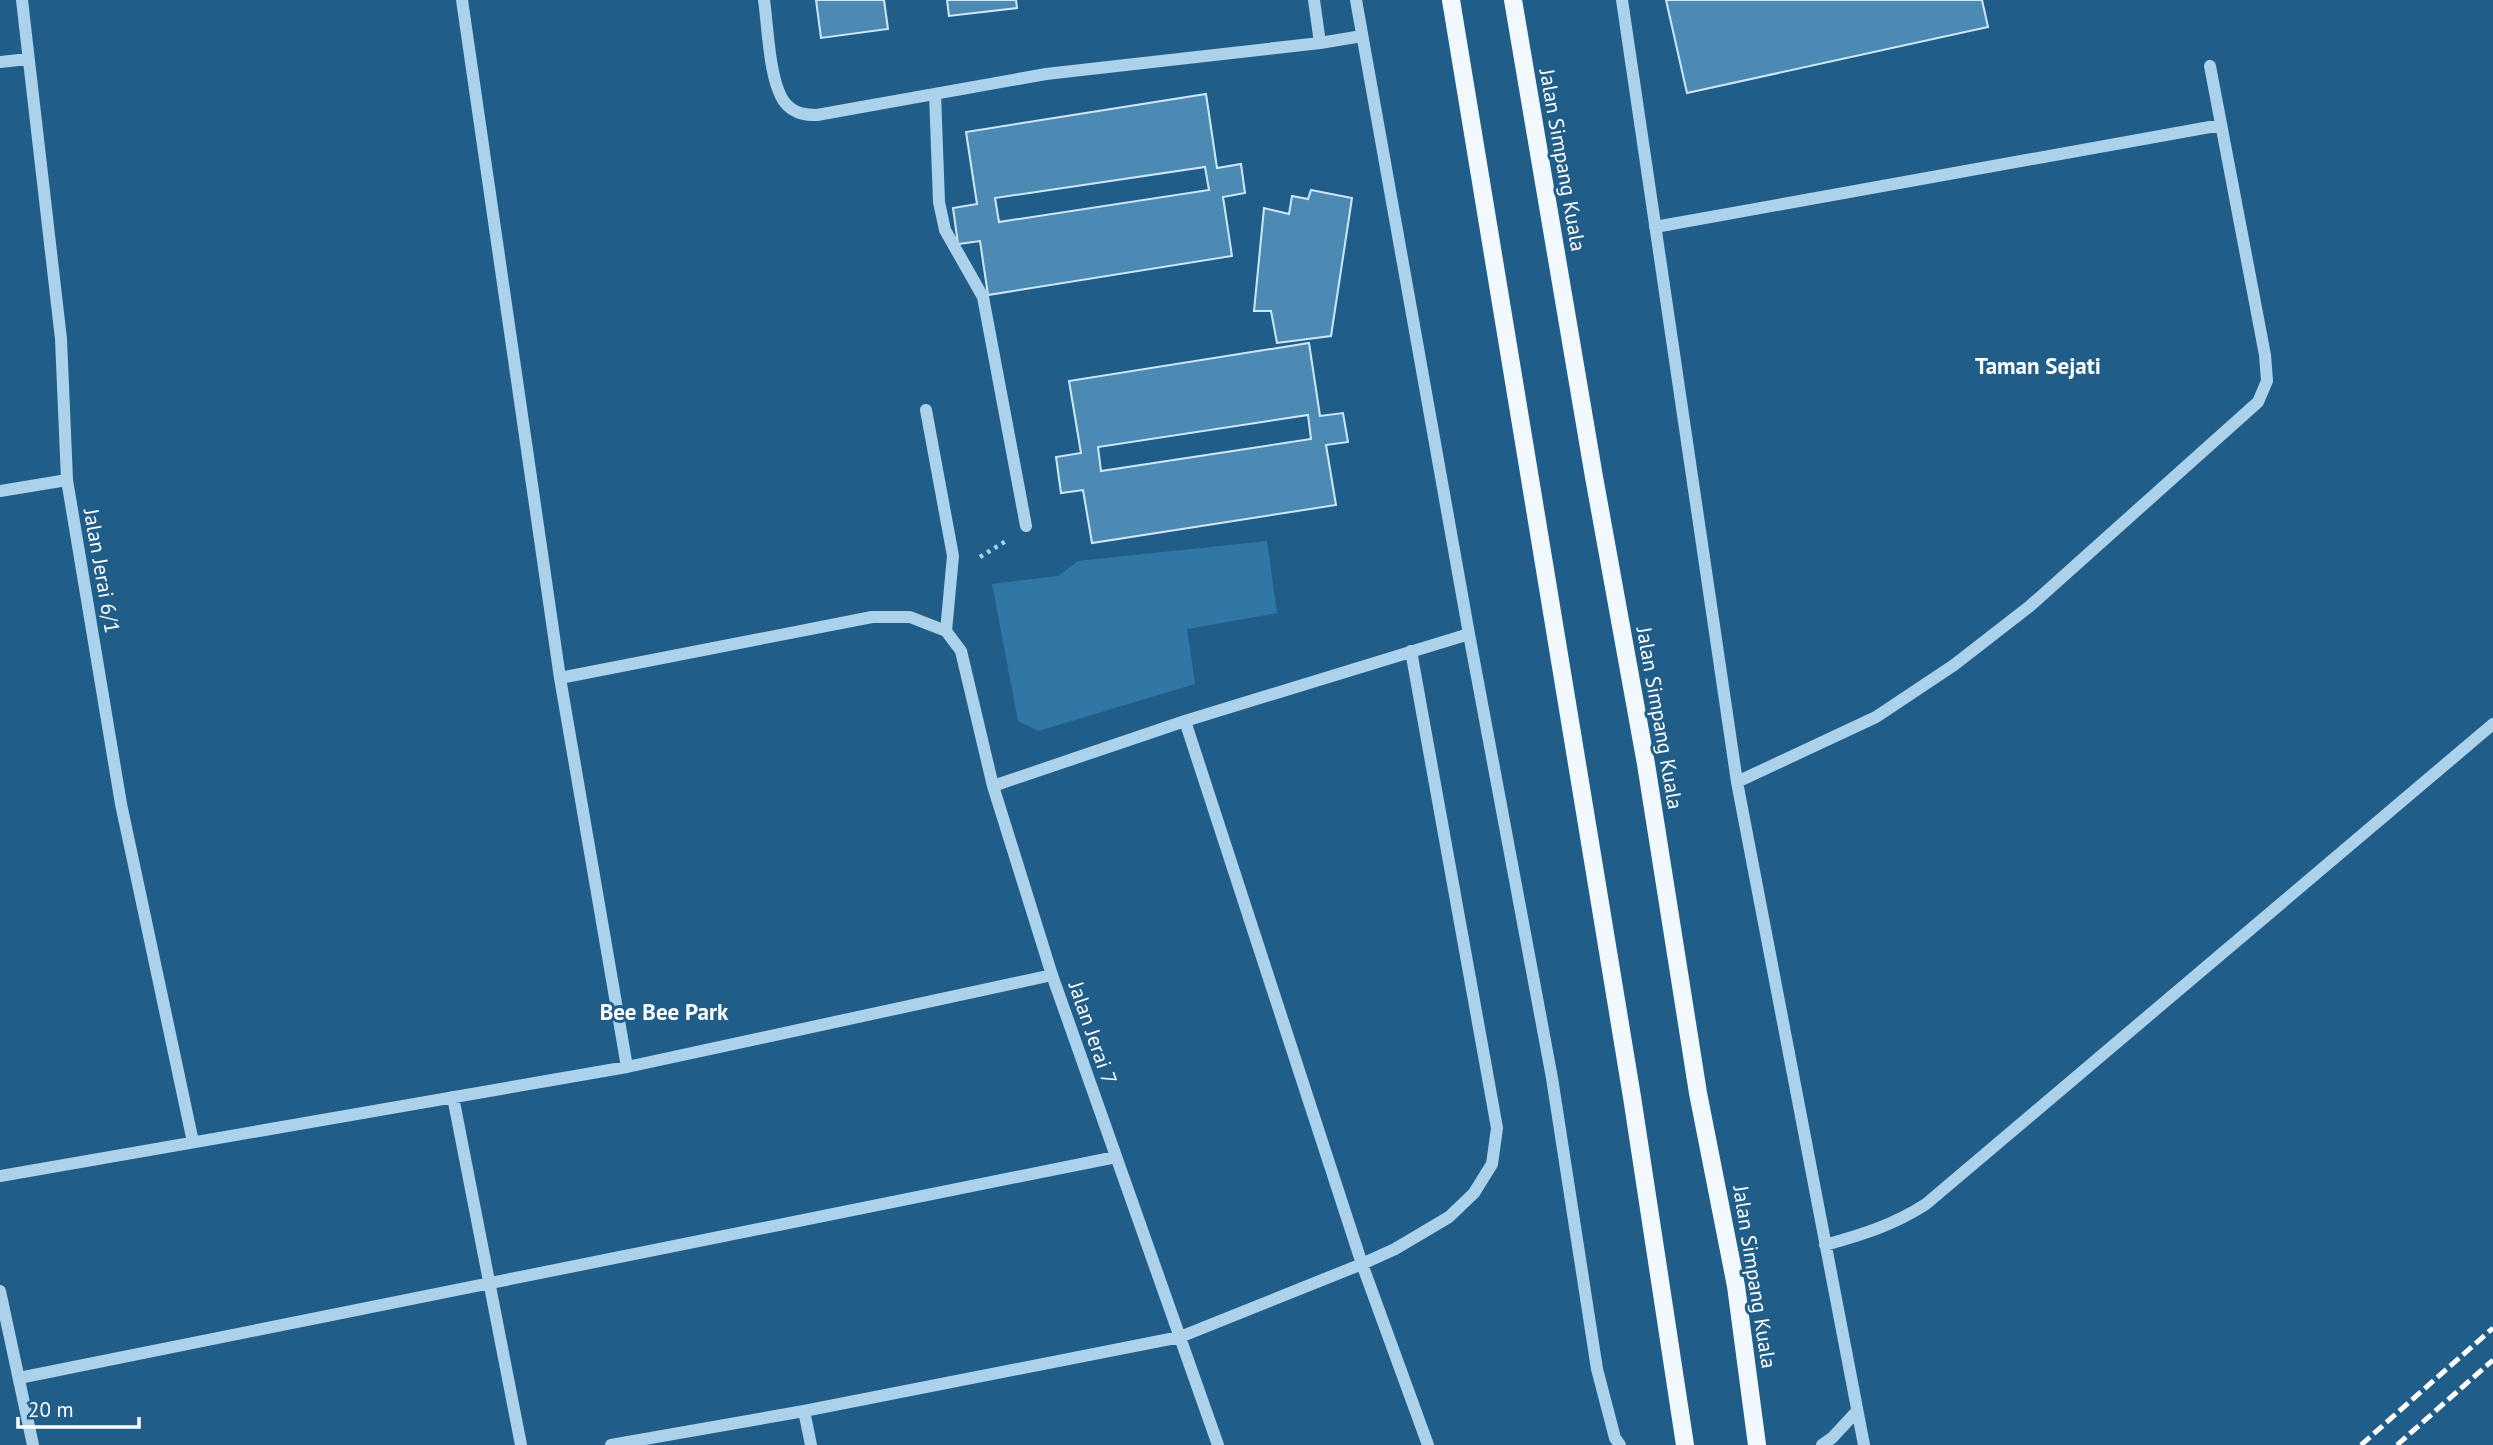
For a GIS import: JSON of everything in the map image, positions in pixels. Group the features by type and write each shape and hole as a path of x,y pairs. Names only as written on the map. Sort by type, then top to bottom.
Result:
{"main road":[{"path":"1451,0 1632,1097 1685,1445"},
{"name":"Jalan Simpang Kuala","path":"1513,0 1646,764 1699,1093 1736,1286 1757,1445"}],"street":[{"name":"Jalan Jerai 6/1","path":"22,0 61,339 67,480 121,804 193,1142"},
{"path":"462,0 560,678 627,1067"},
{"path":"764,0 774,75 786,105 800,114 817,115 1046,74 1362,36"},
{"path":"1314,0 1320,43"},
{"path":"1356,0 1469,634 1552,1078 1597,1369 1615,1438 1620,1445"},
{"path":"1622,0 1737,782 1864,1445"},
{"path":"0,62 28,59"},
{"path":"1737,782 1876,718 1954,665 2030,606 2258,402 2267,381 2265,355 2210,66"},
{"path":"935,94 939,202 945,230 983,297 1026,526"},
{"path":"1655,227 2221,125"},
{"path":"560,678 872,617 910,617 946,631 953,556 926,410"},
{"path":"0,491 67,480"},
{"name":"Jalan Jerai 7","path":"946,631 961,651 993,786 1052,975 1218,1445"},
{"path":"993,786 1185,721 1469,634"},
{"path":"611,1445 804,1411 1180,1337 1395,1249 1449,1217 1474,1193 1492,1164 1497,1128 1411,651"},
{"path":"1185,721 1362,1264 1427,1445"},
{"path":"1825,1245 1882,1228 1904,1218 1957,1180 2493,724"},
{"path":"0,1176 627,1067 1052,975"},
{"path":"453,1097 521,1445"},
{"path":"19,1378 1116,1157"},
{"path":"0,1291 33,1445"},
{"path":"804,1411 811,1445"},
{"path":"1822,1445 1857,1411"}],"path":[{"path":"952,573 1010,539 1026,526"}],"shaded area":[{"path":"1267,541 1277,613 1187,629 1195,684 1038,731 1018,721 992,584 1058,576 1078,561"}],"building":[{"path":"816,0 884,0 888,29 821,38"},
{"path":"947,0 1016,0 1017,8 949,16"},
{"path":"1666,0 1982,0 1988,27 1687,93"},
{"path":"1206,94 1217,168 1241,164 1245,193 1223,197 1232,256 988,295 980,241 958,244 953,208 977,204 966,132","holes":["1205,167 1209,190 999,222 995,198"]},
{"path":"1311,190 1352,198 1331,336 1277,343 1271,311 1254,311 1264,208 1289,214 1292,196 1308,199"},
{"path":"1309,343 1320,416 1343,413 1348,442 1326,445 1336,505 1092,543 1083,490 1061,493 1056,457 1081,453 1069,381","holes":["1308,415 1311,439 1101,471 1098,447"]}],"railway":[{"path":"2361,1445 2493,1328"},
{"path":"2397,1445 2493,1360"}],"district":[{"name":"Taman Sejati","path":"2038,365"},
{"name":"Bee Bee Park","path":"664,1011"}]}
